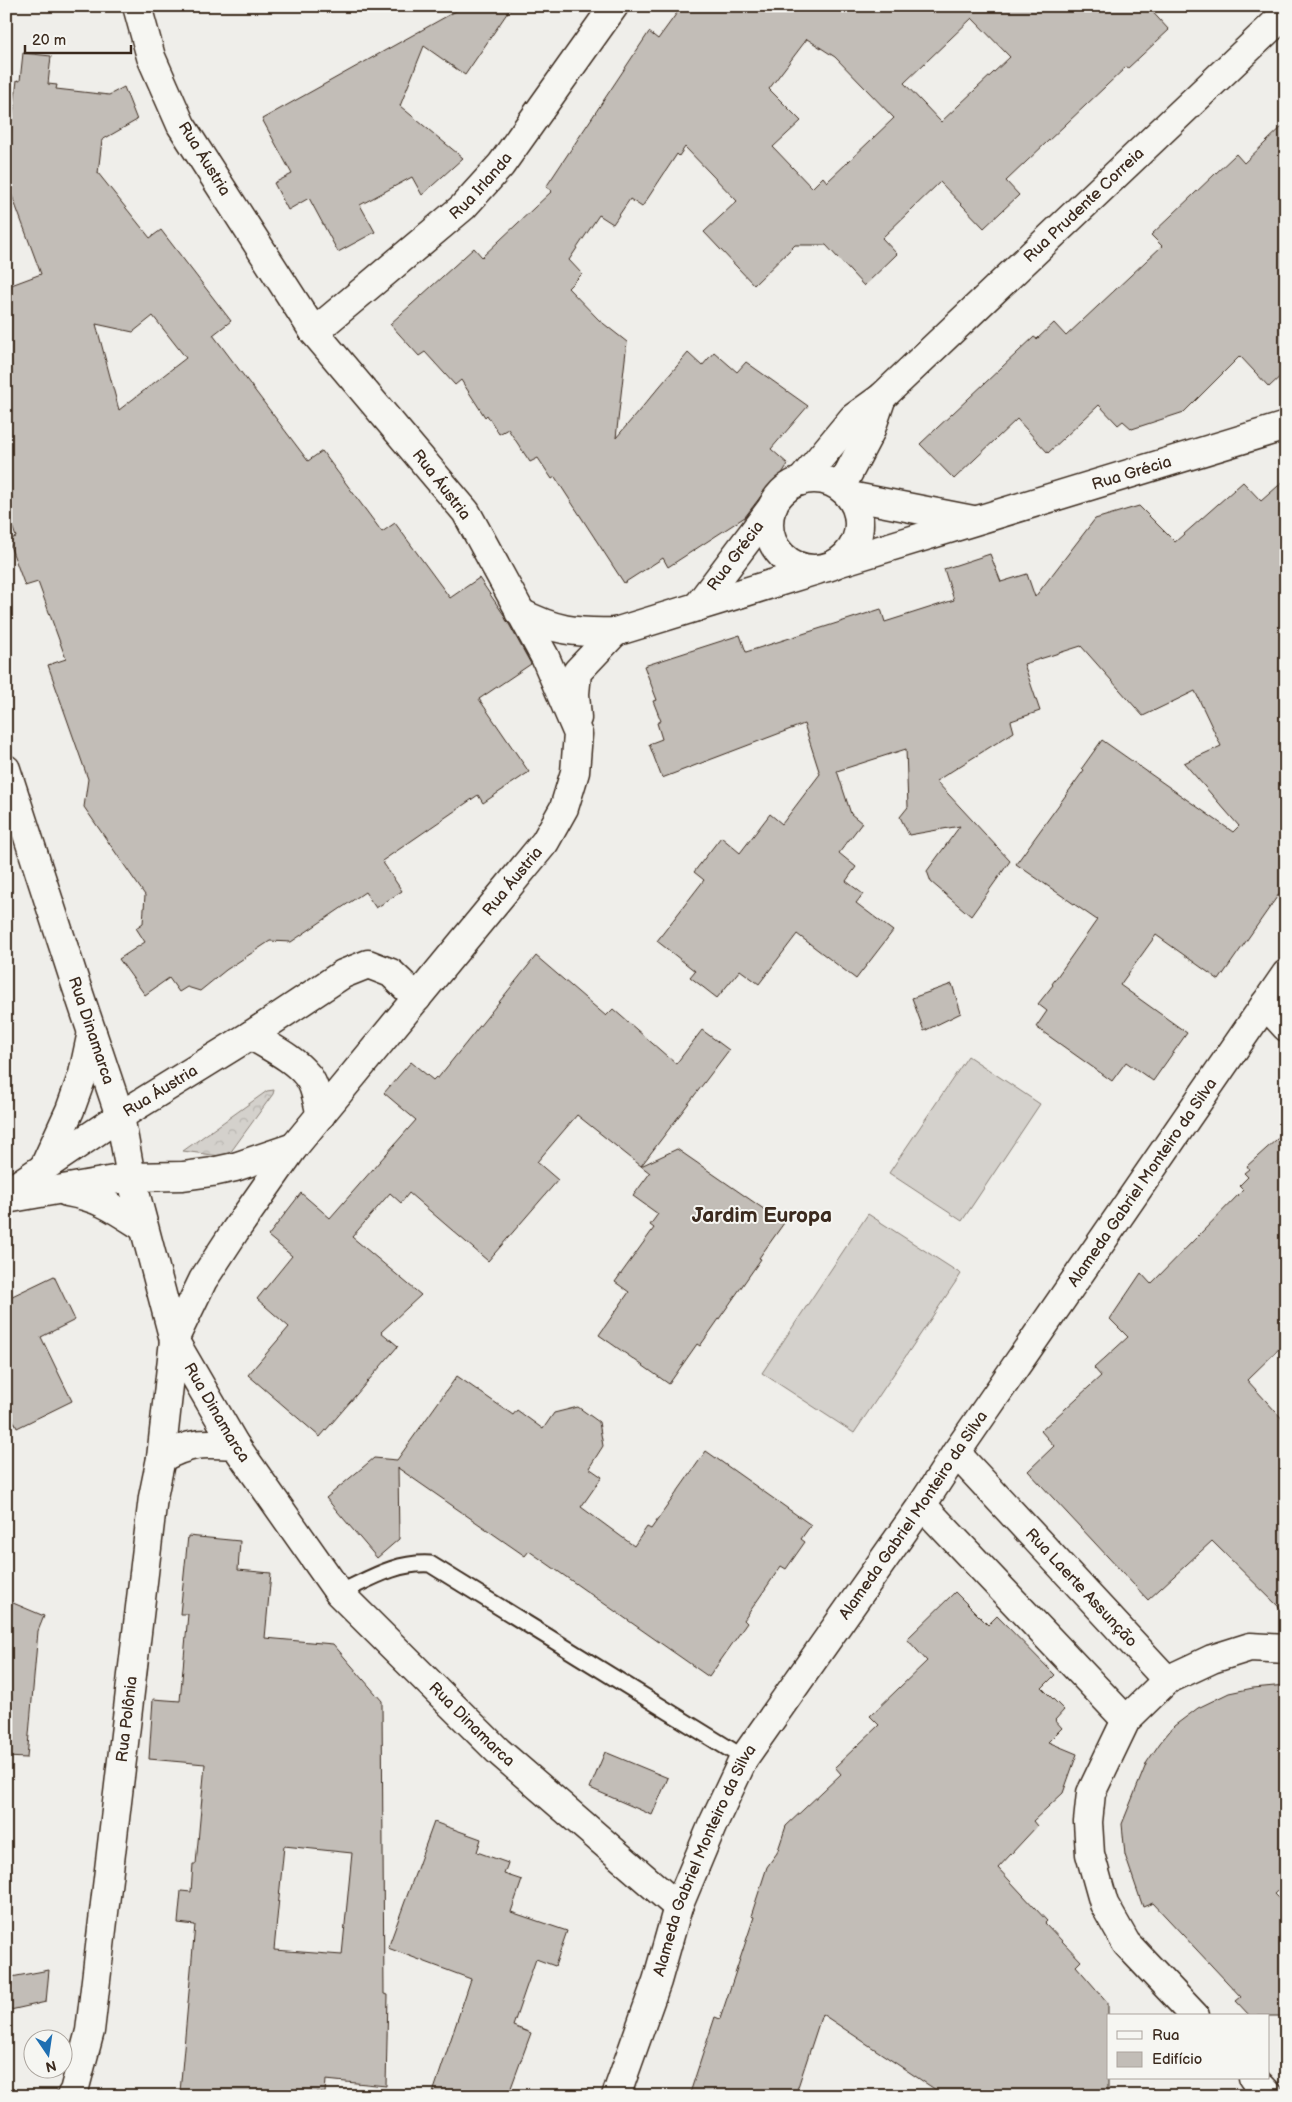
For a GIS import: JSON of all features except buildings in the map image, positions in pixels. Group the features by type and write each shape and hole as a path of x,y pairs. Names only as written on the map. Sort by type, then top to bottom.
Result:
{"street":[{"name":"Rua Áustria","path":"137,6 151,57 181,125 314,332 466,512 545,657 578,734 575,772 564,808 545,842 294,1147 203,1280 174,1340"},
{"name":"Rua Irlanda","path":"314,332 462,206 501,165 614,6"},
{"name":"Rua Prudente Correia","path":"801,481 853,418 882,398 1286,13"},
{"name":"Rua Prudente Correia","path":"846,492 882,398"},
{"name":"Rua Grécia","path":"519,612 561,630 580,633 615,632 977,521 1282,432"},
{"path":"814,479 828,481 846,492 858,510 860,525 857,540 850,554 827,567 801,568 788,561 777,550 770,536 769,521 773,506 780,495 789,487 801,481 814,479"},
{"name":"Rua Grécia","path":"846,492 977,521"},
{"name":"Rua Grécia","path":"697,607 773,506"},
{"name":"Rua Grécia","path":"578,734 574,694 577,672 615,632"},
{"name":"Rua Dinamarca","path":"6,768 120,1116 131,1177 143,1227 174,1340 235,1445 339,1593 498,1751 678,1907"},
{"name":"Rua Áustria","path":"6,1193 120,1116 251,1035 343,974 368,964 391,973 417,998"},
{"name":"Alameda Gabriel Monteiro da Silva","path":"616,2096 657,1981 678,1907 712,1826 744,1758 922,1505 956,1452 1286,974"},
{"path":"1265,1004 1286,1027"},
{"path":"44,1167 70,1110 83,1074 92,1031"},
{"path":"251,1035 293,1062 307,1075 315,1091 320,1115"},
{"path":"6,1199 131,1177 183,1176 212,1172 234,1167 294,1147"},
{"path":"58,1190 89,1196 102,1201 143,1227"},
{"name":"Rua Polônia","path":"71,2096 90,2031 153,1497 161,1458 174,1340"},
{"path":"161,1458 181,1448 195,1444 235,1445"},
{"name":"Rua Laerte Assunção","path":"956,1452 1167,1680"},
{"path":"922,1505 1126,1720"},
{"path":"1193,2014 1126,1943 1104,1904 1090,1854 1088,1822 1091,1793 1126,1720 1167,1680 1212,1659 1250,1647 1286,1649"},
{"path":"1255,2080 1270,2096"}],"lane":[{"path":"339,1593 396,1567 412,1563 430,1564 744,1758"}],"green space":[{"path":"968,1056 1040,1104 962,1221 889,1173"},
{"path":"274,1090 227,1157 183,1151 267,1091"},
{"path":"868,1214 961,1274 854,1433 762,1373"}],"district":[{"name":"Jardim Europa","path":"762,1215"}]}
